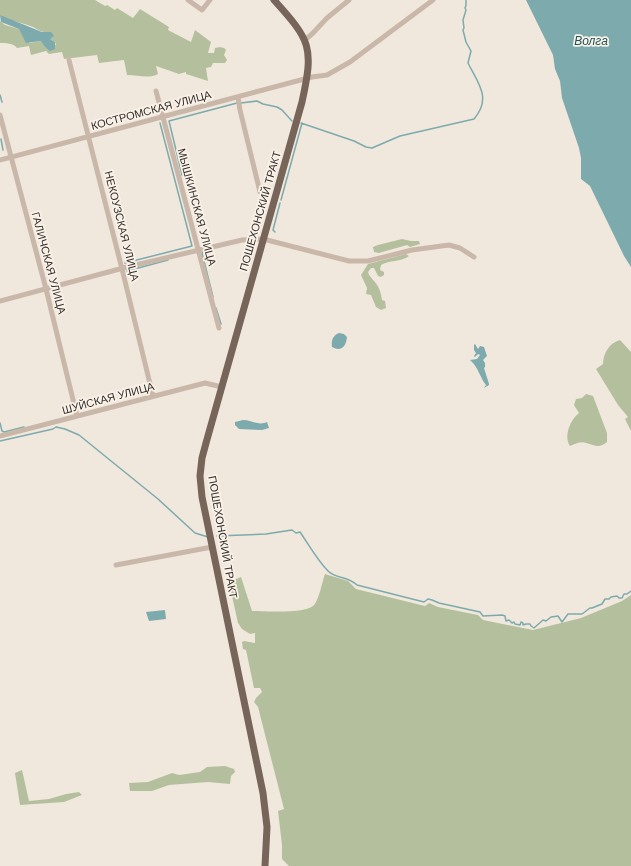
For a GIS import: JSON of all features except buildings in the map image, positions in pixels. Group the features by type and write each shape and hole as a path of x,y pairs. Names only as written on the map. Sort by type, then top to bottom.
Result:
{"main road":[{"path":"274,0 293,21 305,40"},
{"name":"ПОШЕХОНСКИЙ ТРАКТ","path":"265,866 267,827 263,793 202,497 200,476 202,458 206,443 302,102 307,79 309,56 305,40"}],"street":[{"path":"188,0 202,10 210,0"},
{"path":"305,40 327,18 349,0"},
{"name":"КОСТРОМСКАЯ УЛИЦА","path":"0,160 307,79 328,75 350,62 433,0"},
{"name":"НЕКОУЗСКАЯ УЛИЦА","path":"69,60 153,396"},
{"name":"МЫШКИНСКАЯ УЛИЦА","path":"156,91 218,328"},
{"path":"238,97 260,192"},
{"name":"ГАЛИЧСКАЯ УЛИЦА","path":"0,114 46,289 77,416"},
{"path":"0,300 236,240 263,239 349,261 368,261 412,250 449,245 460,248 474,257"},
{"name":"ШУЙСКАЯ УЛИЦА","path":"0,436 205,383 222,387"},
{"path":"116,565 212,547"}],"green space":[{"path":"0,0 95,0 115,10 117,8 133,18 140,9 169,27 168,30 191,42 195,30 211,42 208,53 214,53 215,48 224,48 226,50 224,55 227,60 225,63 213,63 211,67 206,68 208,81 186,74 186,72 179,74 156,66 158,74 155,75 147,77 127,75 124,60 99,63 97,55 64,59 62,52 49,54 46,51 31,55 29,46 17,48 11,44 0,43 0,21 5,25 19,29 29,43 42,41 45,47 56,45 55,42 50,39 49,32 42,32 1,17"},
{"path":"402,239 419,241 420,244 410,247 407,245 379,253 374,252 373,247"},
{"path":"406,254 409,256 406,258 381,265 380,270 384,272 384,275 381,277 378,276 374,268 371,268 368,272 378,287 382,300 385,301 386,308 381,310 376,307 371,295 366,294 367,288 361,275 368,264"},
{"path":"620,340 631,352 631,431 625,419 628,417 618,405 596,369 603,364 607,349 616,341"},
{"path":"586,394 593,396 607,433 607,442 599,446 582,442 570,446 567,437 569,428 573,419 579,413 574,405 576,399 582,398"},
{"path":"325,574 348,581 356,589 425,606 429,603 438,607 478,615 483,620 533,630 581,618 622,601 631,595 631,866 289,866 282,859 278,811 284,809 258,707 254,702 262,692 260,688 254,688 246,650 243,649 242,642 244,641 255,643 255,633 250,634 242,629 238,623 229,582 241,577 252,611 293,611 308,609 315,604 319,596"},
{"path":"225,766 234,769 235,772 231,776 230,784 208,782 169,785 152,791 130,791 129,783 148,782 172,773 179,775 200,772 207,767"},
{"path":"22,770 29,801 49,799 79,792 82,795 64,802 20,805 15,773"}],"water":[{"name":"Волга","path":"526,0 631,0 631,267 624,256 590,186 581,179 581,158 579,148 562,98 560,81 555,69 553,55"},
{"path":"0,15 42,32 51,32 54,36 50,39 55,42 55,49 50,51 41,41 26,43 19,29 1,22"},
{"path":"339,333 344,334 347,337 344,346 338,349 332,347 332,343 333,338"},
{"path":"475,344 478,349 480,346 484,347 487,356 483,360 485,363 484,368 489,385 484,388 486,385 470,360 477,359 480,355 478,354 475,357 474,356 476,353 474,350"},
{"path":"243,420 258,423 267,422 269,428 262,430 239,429 235,425 235,422"},
{"path":"165,610 166,619 149,621 146,612"}],"waterway":[{"path":"301,123 372,148 400,136 474,119 482,104 483,97 479,84 468,63 471,51 466,42 463,30 466,0"},
{"path":"0,95 2,102"},
{"path":"241,103 257,101 277,107 282,110 292,121"},
{"path":"182,175 169,121 237,103"},
{"path":"125,263 192,246 160,123"},
{"path":"281,200 302,123"},
{"path":"1,139 3,150"},
{"path":"275,232 273,230 280,203"},
{"path":"204,251 202,253 213,297"},
{"path":"127,271 168,260"},
{"path":"216,308 221,324"},
{"path":"0,423 2,431 4,432 24,427"},
{"path":"0,441 53,429 56,427 79,435 158,499 195,533 208,537"},
{"path":"217,536 266,534 292,530 296,533 300,532 324,567 331,574 350,580 357,585 424,602 428,599 439,603 480,612 483,616 502,615 505,616 506,621 509,620 512,623 514,622 515,624 520,625 521,622 523,625 530,624 534,628 543,620 546,621 551,617 558,616 562,622 568,614 582,614 590,608 602,604 605,599 617,596 622,598 624,594 631,591"}]}
